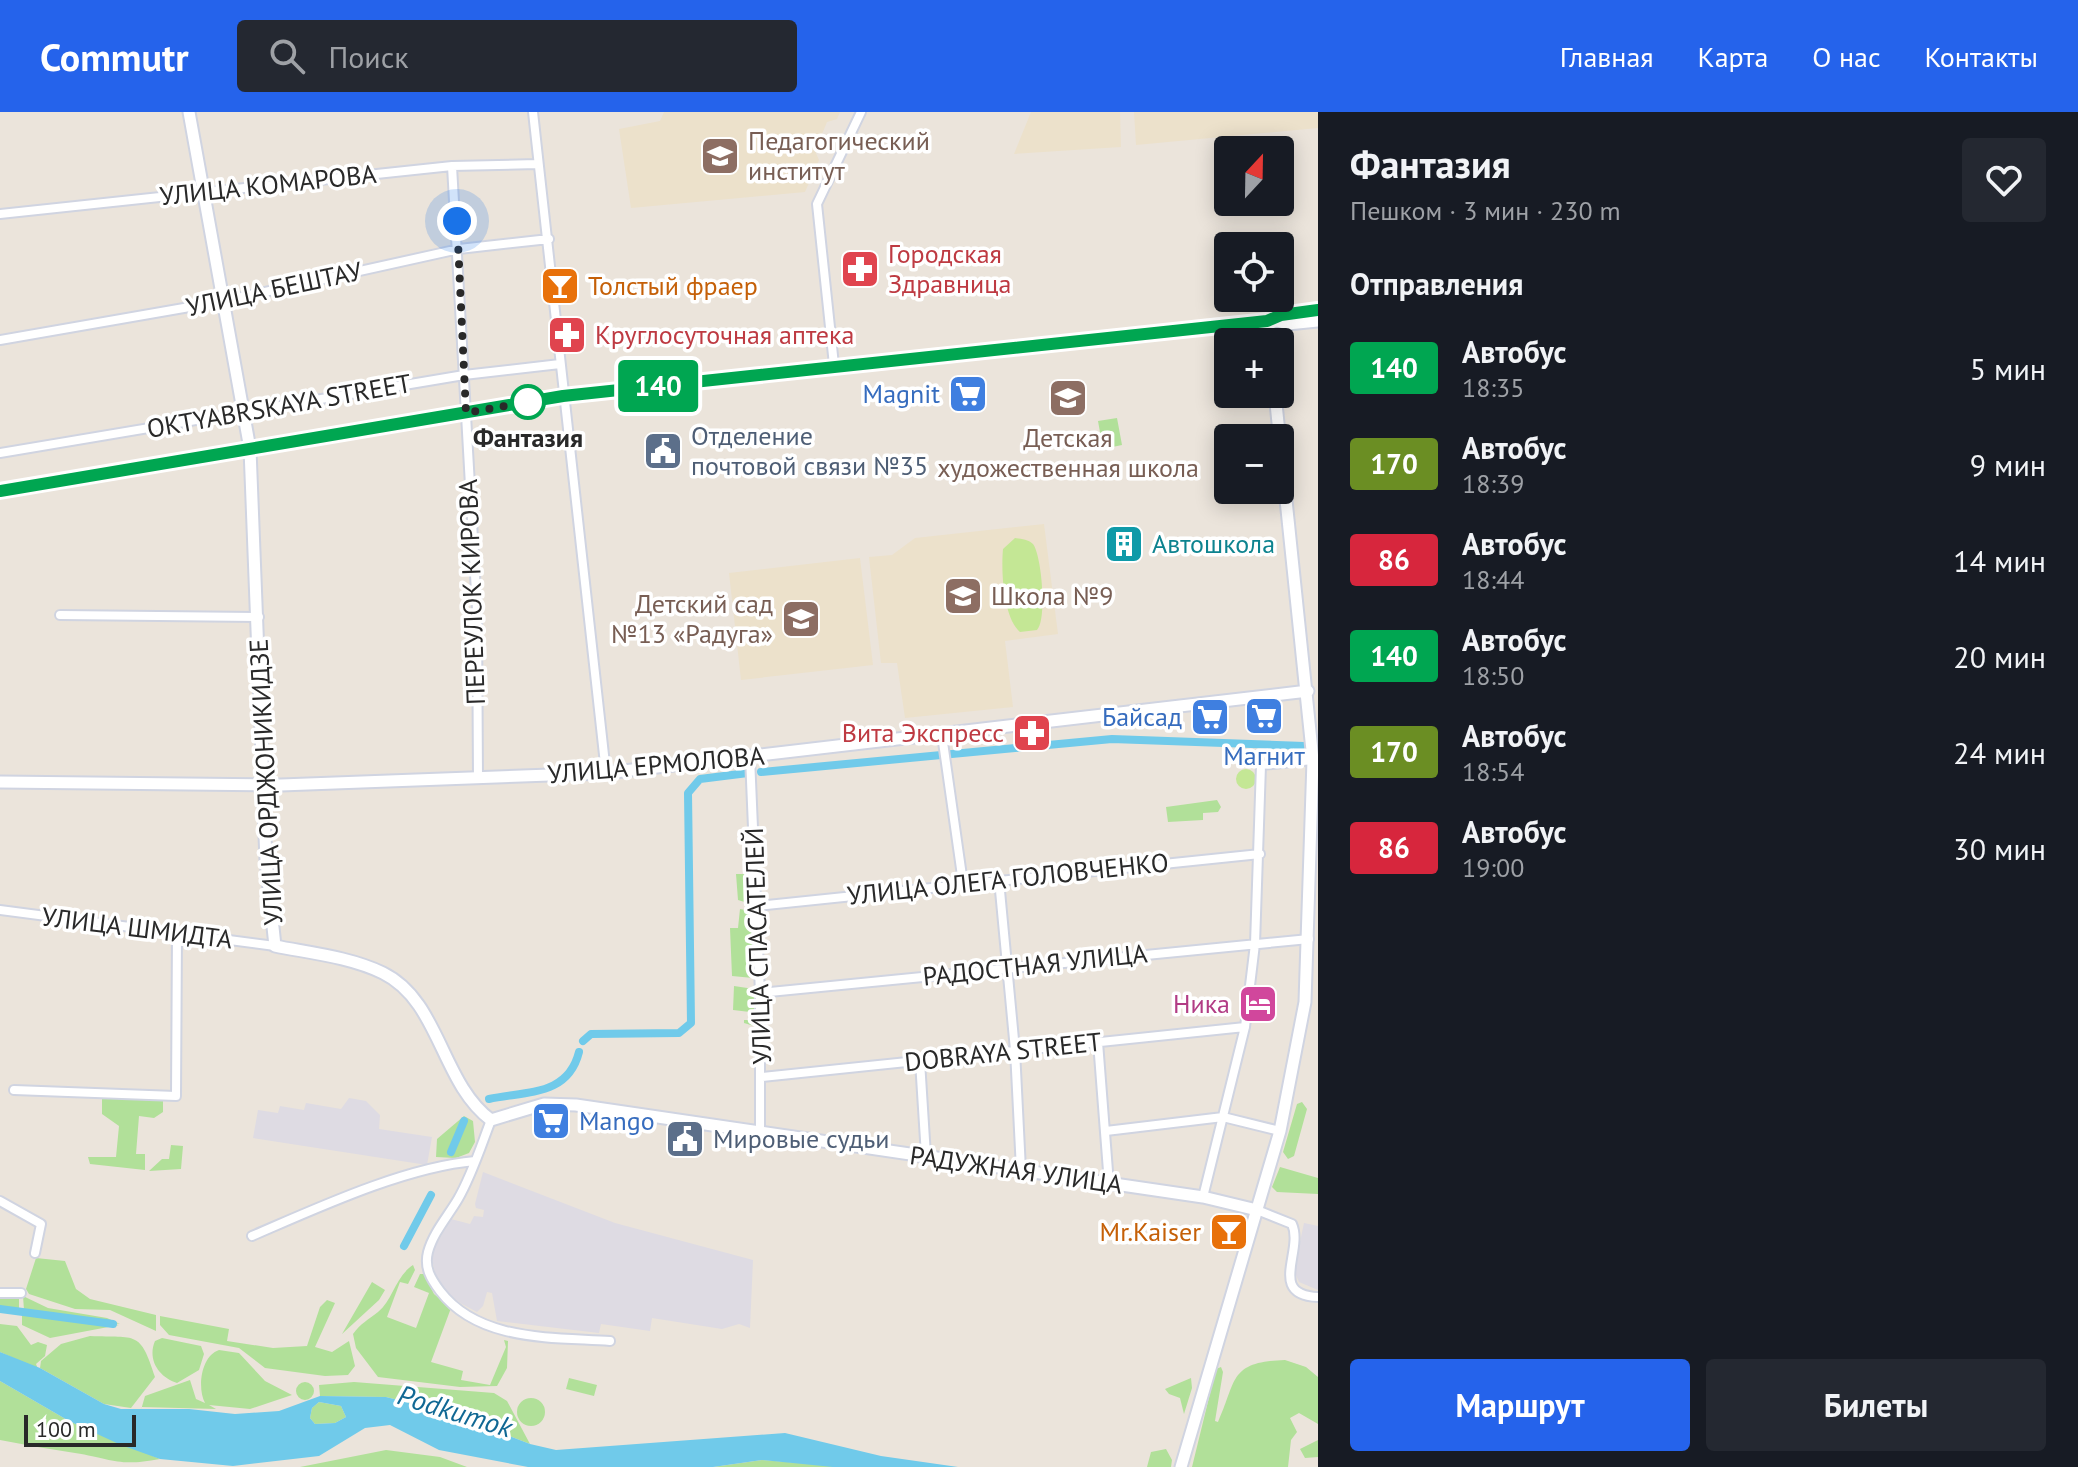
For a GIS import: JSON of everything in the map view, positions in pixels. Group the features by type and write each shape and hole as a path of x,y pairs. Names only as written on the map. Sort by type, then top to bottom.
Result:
{"street":[{"name":"УЛИЦА ОРДЖОНИКИДЗЕ","path":"189,112 250,449 259,617 266,861 275,946"},
{"path":"533,112 606,773"},
{"path":"834,365 817,204 861,112"},
{"name":"УЛИЦА КОМАРОВА","path":"0,214 452,166 537,164"},
{"name":"ПЕРЕУЛОК КИРОВА","path":"452,166 477,610 478,779"},
{"name":"УЛИЦА БЕШТАУ","path":"0,340 224,301 459,249 549,239"},
{"name":"OKTYABRSKAYA STREET","path":"1270,321 1281,315 1318,310"},
{"path":"1270,321 1270,328"},
{"name":"OKTYABRSKAYA STREET","path":"0,491 563,396 1270,321 1288,324 1318,321"},
{"name":"OKTYABRSKAYA STREET","path":"0,453 464,375 560,364"},
{"path":"1181,1467 1280,1131 1305,1002 1310,938 1313,760 1277,408"},
{"name":"УЛИЦА ОРДЖОНИКИДЗЕ","path":"60,615 259,617"},
{"name":"УЛИЦА ЕРМОЛОВА","path":"0,782 265,785 606,773 750,762 943,741 1308,691"},
{"path":"943,741 963,883"},
{"path":"1203,1197 1245,1027 1255,944 1261,765 1313,760"},
{"name":"УЛИЦА СПАСАТЕЛЕЙ","path":"750,762 760,993 760,1134"},
{"name":"УЛИЦА ОЛЕГА ГОЛОВЧЕНКО","path":"757,906 1260,854"},
{"path":"999,880 1015,1050 1021,1170"},
{"name":"УЛИЦА ШМИДТА","path":"0,910 275,946 366,966 398,982 423,1014 464,1095 491,1120"},
{"path":"14,1090 176,1096 177,934"},
{"name":"РАДОСТНАЯ УЛИЦА","path":"760,993 1310,938"},
{"name":"DOBRAYA STREET","path":"762,1077 1245,1027"},
{"path":"1098,1042 1109,1184"},
{"path":"920,1061 926,1156"},
{"name":"РАДУЖНАЯ УЛИЦА","path":"491,1120 535,1106 563,1104 1203,1197 1257,1210"},
{"path":"1106,1131 1223,1117 1280,1131"},
{"path":"491,1120 475,1161 428,1251 427,1265 431,1280 445,1297 467,1315 497,1329 610,1341"},
{"path":"252,1236 359,1191 457,1162 475,1161"},
{"path":"0,1201 41,1224 35,1253"},
{"path":"1257,1210 1292,1224 1297,1236 1288,1275 1293,1286 1304,1296 1318,1297"},
{"path":"0,1293 21,1293"}],"shaded area":[{"name":"Педагогический институт","path":"664,112 840,112 837,119 827,122 815,151 819,160 805,192 631,208 619,129 660,121"},
{"path":"1031,112 1120,112 1121,147 1014,154"},
{"path":"1134,112 1318,112 1318,128 1136,145"},
{"name":"Школа №9","path":"1044,524 1058,634 1005,641 1013,707 905,718 897,663 881,663 869,557 892,555 915,538"},
{"name":"Детский сад №13 «Радуга»","path":"860,558 873,665 741,680 729,573"},
{"path":"349,1098 366,1101 380,1115 379,1129 432,1137 427,1165 253,1138 258,1110 278,1113 280,1106 304,1110 306,1103 341,1109"},
{"path":"483,1172 615,1223 753,1260 750,1328 739,1324 722,1329 652,1318 650,1331 601,1324 599,1333 497,1321 492,1293 487,1292 483,1306 477,1312 462,1304 447,1293 436,1277 431,1254 451,1219 470,1224 474,1216 483,1217 484,1210 476,1208 475,1204"},
{"path":"1304,1223 1318,1226 1318,1290 1299,1282 1294,1270"}],"green space":[{"path":"1117,418 1122,445 1103,449 1098,421"},
{"path":"1015,538 1033,544 1039,561 1043,602 1037,630 1020,632 1007,605 1003,549"},
{"path":"1242,769 1250,769 1256,779 1250,789 1242,789 1236,783 1236,775"},
{"path":"1217,800 1221,807 1218,812 1203,813 1203,820 1168,822 1166,807"},
{"path":"736,874 751,874 751,904 738,900"},
{"path":"740,909 752,911 753,978 732,976 730,928 738,928"},
{"path":"734,986 754,989 754,1026 744,1023 744,1020 751,1020 750,1012 733,1010"},
{"path":"102,1098 163,1101 163,1112 154,1118 139,1116 136,1154 145,1154 145,1170 90,1164 88,1157 116,1157 119,1126 102,1114"},
{"path":"1302,1102 1307,1109 1294,1156 1288,1159 1283,1152 1297,1104"},
{"path":"464,1116 473,1121 475,1142 469,1153 456,1158 436,1157 437,1139"},
{"path":"171,1145 183,1146 181,1169 149,1171 162,1159 169,1159"},
{"path":"1280,1167 1318,1178 1318,1194 1277,1192 1272,1187"},
{"path":"36,1258 65,1261 76,1289 90,1299 156,1315 156,1331 110,1310 75,1309 29,1294 26,1289"},
{"path":"413,1265 415,1270 408,1284 400,1282 387,1317 416,1328 429,1293 414,1287 420,1274 424,1274 434,1294 451,1308 431,1362 463,1371 461,1380 490,1385 506,1347 504,1340 508,1341 507,1368 497,1386 460,1387 378,1377 356,1348 353,1334 383,1307 402,1276"},
{"path":"372,1282 385,1290 379,1300 342,1334"},
{"path":"0,1296 19,1298 19,1311 0,1309"},
{"path":"23,1296 48,1308 107,1318 120,1324 24,1310"},
{"path":"327,1300 335,1303 315,1347 332,1352 349,1341 355,1366 348,1375 325,1376 265,1368 239,1348 169,1335 160,1325 160,1316 229,1329 227,1341 273,1348 307,1346 320,1307"},
{"path":"22,1312 119,1325 50,1338 22,1325"},
{"path":"0,1324 17,1326 31,1345 38,1342 47,1345 45,1356 36,1364 38,1369 0,1352"},
{"path":"90,1336 127,1337 140,1344 145,1351 155,1377 131,1408 104,1404 40,1368 41,1361 61,1344"},
{"path":"162,1338 201,1346 204,1354 199,1370 177,1383 165,1377 156,1367 153,1355 155,1341"},
{"path":"219,1350 239,1353 265,1381 292,1395 250,1409 209,1405 216,1409 142,1407 141,1410 145,1396 190,1380 196,1399 205,1403 201,1389 202,1373 208,1359"},
{"path":"1285,1360 1306,1367 1318,1377 1318,1424 1299,1413 1290,1418 1297,1432 1291,1440 1288,1467 1192,1467 1216,1369 1221,1367 1223,1372 1215,1421 1218,1422 1237,1376 1253,1365"},
{"path":"569,1378 597,1385 594,1396 566,1389"},
{"path":"1191,1378 1192,1388 1184,1414 1180,1398 1165,1389"},
{"path":"0,1381 69,1421 160,1459 116,1461 0,1440"},
{"path":"305,1382 314,1391 305,1400 296,1391"},
{"path":"354,1382 494,1393 507,1401 530,1444 446,1412 386,1397 320,1396 319,1385"},
{"path":"531,1398 541,1402 545,1412 541,1422 531,1426 521,1422 517,1412 521,1402"},
{"path":"319,1402 341,1406 346,1417 335,1423 315,1424 310,1418 312,1408"},
{"path":"1318,1440 1318,1457 1305,1458 1300,1449"},
{"path":"1166,1449 1172,1460 1171,1467 1147,1467 1151,1452"},
{"path":"386,1450 440,1457 467,1467 300,1467"},
{"path":"762,1460 851,1467 713,1467"}],"water":[{"path":"0,1352 40,1368 104,1404 121,1409 189,1409 235,1414 279,1411 320,1396 386,1397 446,1412 530,1444 556,1450 785,1433 881,1456 958,1467 833,1467 762,1460 713,1467 528,1467 439,1450 390,1425 365,1428 319,1456 233,1466 160,1459 121,1445 69,1421 0,1381","holes":["319,1402 341,1406 346,1417 335,1423 315,1424 310,1418 312,1408"]}],"waterway":[{"path":"761,772 1112,739 1304,746"},
{"path":"583,1041 591,1034 679,1033 691,1023 688,793 700,779 748,773"},
{"path":"489,1099 556,1084 574,1066 579,1052"},
{"path":"451,1152 464,1121"},
{"path":"404,1246 431,1195"},
{"path":"0,1309 113,1324"}],"bus line":[{"name":"140","path":"0,491 563,396 849,363 1267,321 1292,312 1318,310"}],"place":[{"name":"Педагогический институт","path":"720,156"},
{"name":"Городская Здравница","path":"860,269"},
{"name":"Толстый фраер","path":"560,286"},
{"name":"Круглосуточная аптека","path":"567,335"},
{"name":"Magnit","path":"968,394"},
{"name":"Детская художественная школа","path":"1068,398"},
{"name":"Фантазия","path":"528,402"},
{"name":"Отделение почтовой связи №35","path":"663,451"},
{"name":"Автошкола","path":"1124,544"},
{"name":"Школа №9","path":"963,596"},
{"name":"Детский сад №13 «Радуга»","path":"801,619"},
{"name":"Магнит","path":"1264,716"},
{"name":"Байсад","path":"1210,717"},
{"name":"Вита Экспресс","path":"1032,733"},
{"name":"Ника","path":"1258,1004"},
{"name":"Mango","path":"551,1121"},
{"name":"Мировые судьи","path":"685,1139"},
{"name":"Mr.Kaiser","path":"1229,1232"}],"route":[{"path":"457,221 466,413 528,402"}],"water label":[{"name":"Podkumok","path":"455,1411"}]}
